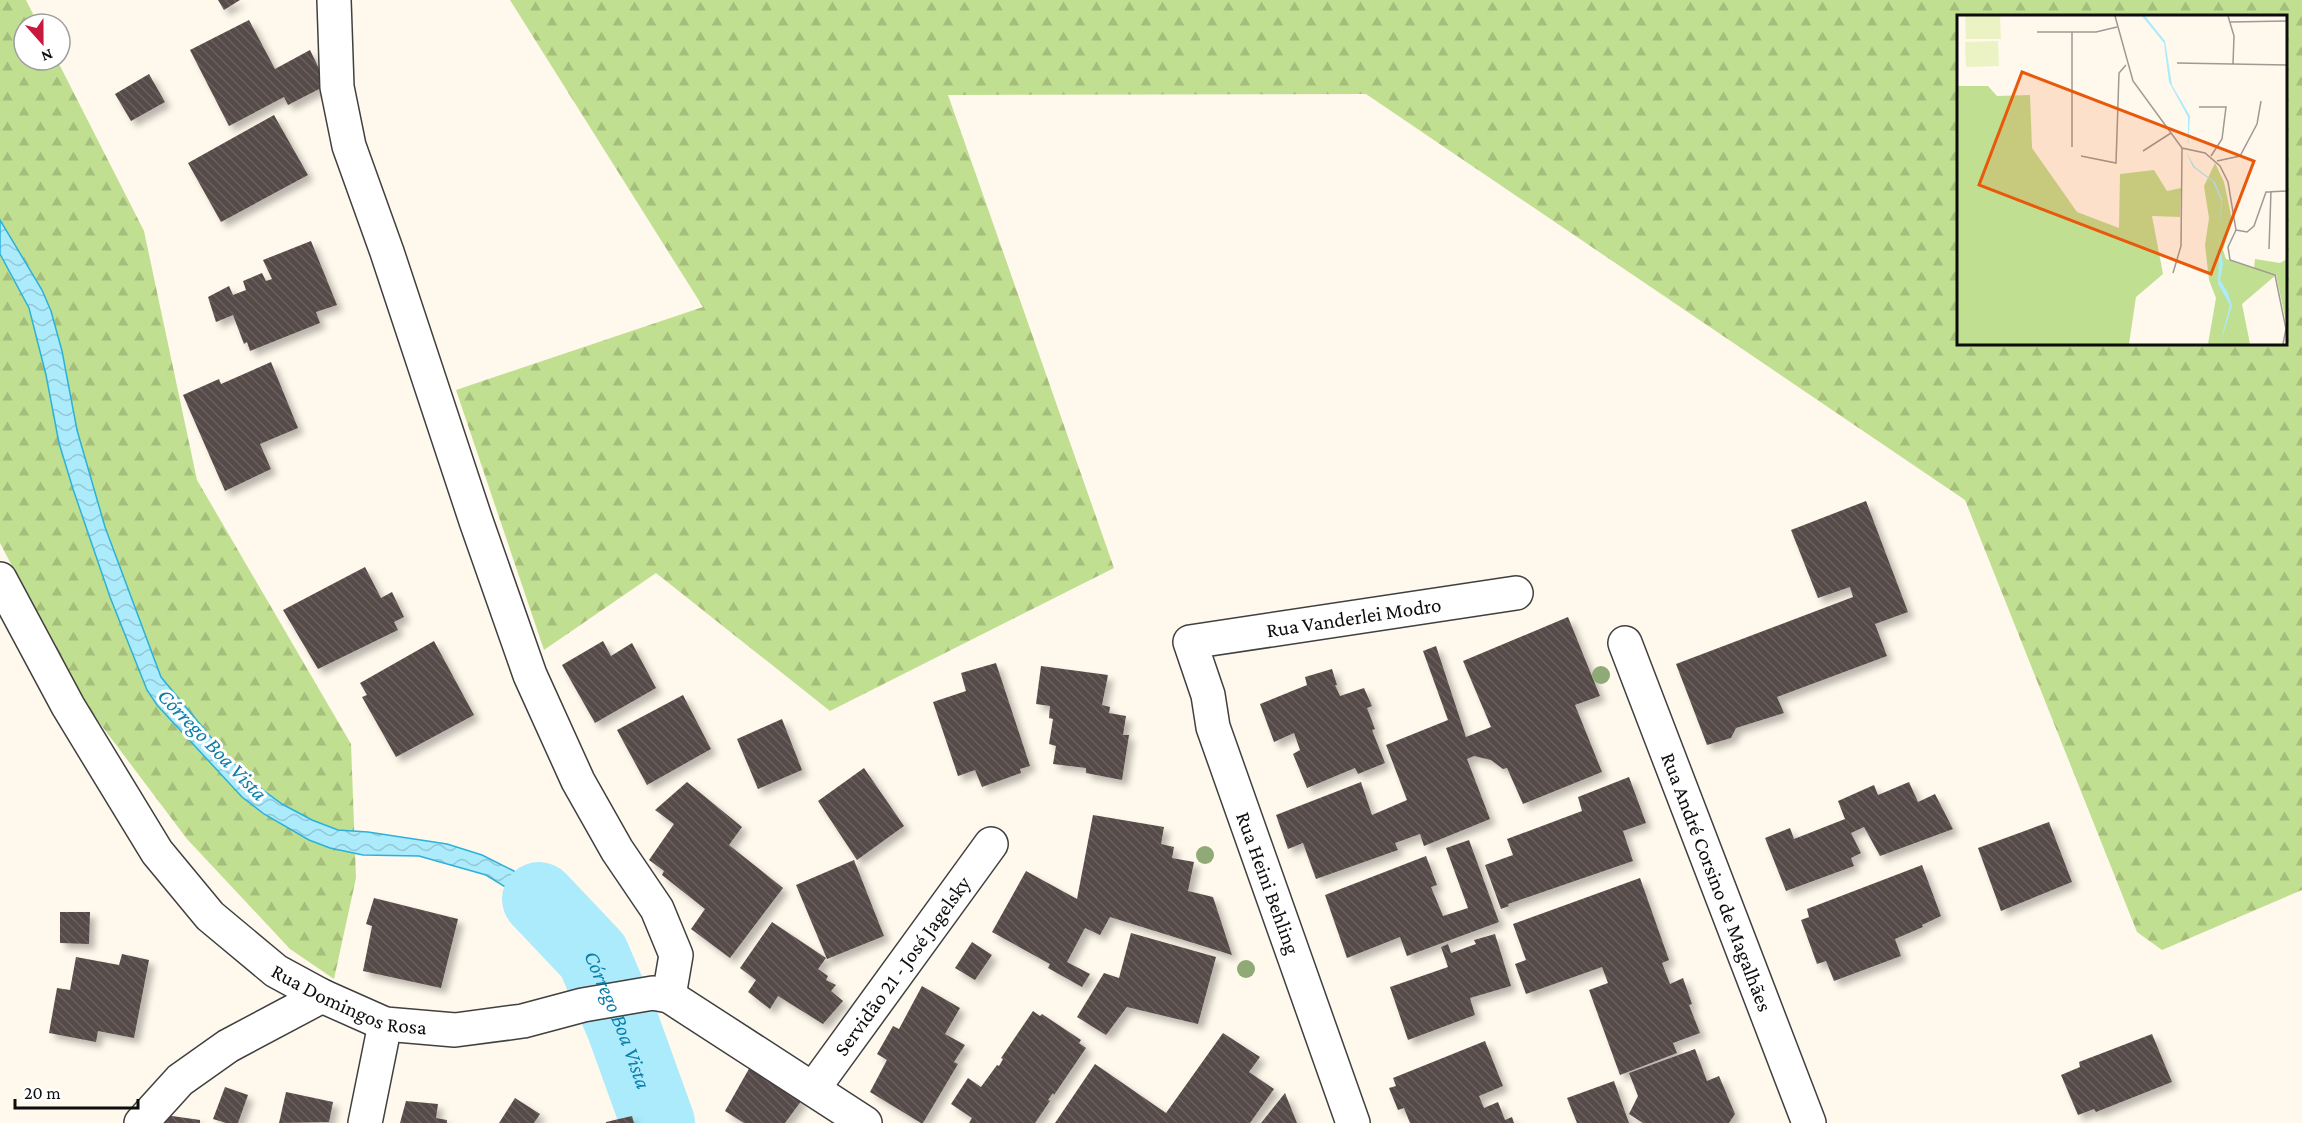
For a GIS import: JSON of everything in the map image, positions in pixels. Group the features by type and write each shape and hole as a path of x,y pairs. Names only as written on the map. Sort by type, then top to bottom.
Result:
{"street":[{"path":"334,0 337,87 349,146 387,252 476,521 531,675 578,780 617,850 657,909 676,955 661,995 865,1123"},
{"name":"Rua Domingos Rosa","path":"0,579 68,706 157,852 210,916 276,971 322,996 385,1024 455,1030 523,1021 583,1005 661,995"},
{"name":"Rua Vanderlei Modro","path":"1190,642 1516,592"},
{"name":"Rua Heini Behling","path":"1190,642 1208,695 1213,727 1353,1123"},
{"name":"Rua André Corsino de Magalhães","path":"1625,643 1809,1123"},
{"name":"Servidão 21 - José Jagelsky","path":"813,1089 991,844"},
{"path":"141,1123 180,1080 228,1046 322,996"},
{"path":"365,1123 385,1024"}],"green space":[{"path":"0,0 26,0 32,12 12,12 12,72 63,72 144,231 197,480 351,744 356,878 334,979 290,949 187,839 83,701 0,543"},
{"path":"510,0 2302,0 2302,890 2162,950 2137,932 1965,500 1366,94 948,95 1114,568 830,711 656,573 544,650 456,390 703,307"}],"water":[{"path":"0,220 42,290 51,311 62,351 77,430 105,527 161,677 224,753 252,782 282,804 312,820 338,830 368,832 447,844 482,855 510,869 533,881 591,937 613,975 590,978 574,943 525,899 486,875 419,856 363,855 330,848 309,840 264,814 242,797 157,705 147,690 110,597 73,489 59,443 46,375 29,308 0,254"},
{"path":"635,1025 653,1072 667,1123 646,1123 615,1027"}],"building":[{"path":"218,0 240,0 224,10"},
{"path":"249,20 275,69 310,50 327,85 288,105 284,97 229,126 190,50"},
{"path":"149,74 165,102 131,121 115,94"},
{"path":"274,115 308,175 221,222 188,163"},
{"path":"311,241 337,305 316,312 320,323 250,351 247,342 244,344 233,315 216,322 208,297 229,286 233,295 246,290 243,281 262,273 266,281 272,279 263,260"},
{"path":"271,362 298,428 260,444 271,469 225,491 183,395 219,379 221,384"},
{"path":"1866,501 1908,612 1875,624 1887,656 1777,697 1784,713 1736,728 1731,738 1707,745 1676,664 1853,597 1850,587 1818,598 1791,530"},
{"path":"365,567 381,598 392,592 404,617 394,622 398,630 318,669 283,610"},
{"path":"1568,617 1600,696 1575,705 1602,772 1523,804 1507,768 1503,769 1491,760 1474,756 1467,759 1490,819 1424,846 1420,834 1395,843 1398,850 1316,879 1303,843 1288,849 1276,815 1361,782 1372,815 1407,800 1386,745 1448,720 1423,651 1436,646 1466,737 1491,727 1463,661"},
{"path":"434,641 474,715 396,757 362,697 367,695 360,683"},
{"path":"603,641 611,656 632,643 656,688 595,723 562,665"},
{"path":"996,663 1030,766 1020,769 1021,773 982,787 975,770 958,776 933,702 966,691 961,673"},
{"path":"1041,666 1108,675 1102,705 1110,707 1109,713 1126,716 1123,735 1129,735 1122,780 1086,773 1086,768 1053,764 1056,746 1049,744 1053,719 1049,718 1050,706 1036,704"},
{"path":"1332,669 1340,696 1364,688 1372,706 1367,708 1375,729 1372,730 1385,763 1358,774 1355,768 1307,788 1293,754 1300,750 1294,733 1274,742 1260,704 1307,685 1305,677"},
{"path":"683,695 711,749 647,785 617,730"},
{"path":"782,719 802,770 758,789 737,739"},
{"path":"864,768 904,826 857,860 818,801"},
{"path":"1629,777 1646,823 1623,831 1633,861 1508,904 1509,906 1501,909 1485,865 1513,855 1507,839 1582,811 1578,797"},
{"path":"687,782 742,827 729,845 783,888 730,958 691,929 705,909 662,875 664,871 649,860 674,824 655,810"},
{"path":"1909,782 1918,802 1935,794 1953,829 1880,856 1864,827 1851,833 1861,853 1851,858 1854,866 1786,891 1765,838 1790,828 1794,839 1845,819 1838,801 1874,785 1878,795"},
{"path":"1093,815 1164,827 1161,844 1174,847 1172,858 1194,862 1188,891 1213,897 1232,955 1110,917 1100,935 1085,928 1067,962 1090,974 1082,987 1048,968 1050,964 992,932 1026,871 1077,899"},
{"path":"2049,822 2072,882 2001,911 1978,848"},
{"path":"1469,840 1499,922 1407,956 1400,937 1347,958 1325,895 1426,856 1437,885 1431,887 1443,916 1468,908 1446,848"},
{"path":"854,860 884,936 827,959 796,885"},
{"path":"1922,865 1941,916 1895,939 1901,956 1834,981 1826,961 1817,964 1801,920 1809,917 1807,909"},
{"path":"1640,878 1669,960 1662,963 1670,984 1683,978 1692,1004 1689,1005 1700,1033 1673,1043 1677,1053 1620,1075 1589,990 1608,983 1602,967 1526,994 1515,964 1526,960 1513,924"},
{"path":"374,898 458,919 441,988 363,971 372,926 366,924"},
{"path":"60,912 90,912 89,944 60,943"},
{"path":"772,922 826,958 818,969 828,976 826,980 836,985 831,991 843,1001 823,1024 778,996 770,1009 748,992 756,980 740,968"},
{"path":"1131,933 1216,957 1198,1024 1127,1007 1106,1035 1077,1017 1104,973 1119,978"},
{"path":"1495,934 1511,986 1470,998 1475,1015 1408,1040 1390,987 1448,967 1441,947 1448,944 1451,953 1476,944 1474,940"},
{"path":"972,942 992,955 975,980 955,968"},
{"path":"122,954 149,960 134,1038 98,1031 96,1042 49,1033 57,988 70,990 76,957 119,965"},
{"path":"922,986 960,1008 945,1034 965,1045 954,1062 958,1064 921,1123 870,1092 887,1060 877,1054 893,1026 899,1029"},
{"path":"1033,1011 1040,1016 1042,1014 1081,1040 1079,1043 1086,1048 1054,1095 1053,1093 1048,1100 1050,1101 1035,1123 969,1123 972,1118 951,1104 968,1078 981,1087 997,1065 999,1066 1003,1059 1001,1058"},
{"path":"1223,1033 1260,1057 1249,1072 1274,1089 1250,1123 1055,1123 1095,1064 1166,1113"},
{"path":"2152,1034 2172,1082 2096,1112 2094,1109 2078,1115 2061,1075 2080,1067 2079,1062"},
{"path":"1485,1041 1503,1086 1479,1096 1484,1108 1498,1102 1505,1120 1512,1117 1514,1123 1410,1123 1404,1108 1398,1110 1389,1088 1396,1086 1393,1078"},
{"path":"1695,1049 1707,1081 1719,1076 1735,1114 1729,1123 1643,1123 1629,1114 1638,1096 1629,1073"},
{"path":"754,1060 802,1100 785,1123 744,1123 725,1111"},
{"path":"1614,1081 1629,1123 1577,1123 1567,1098"},
{"path":"225,1087 248,1095 238,1123 226,1123 213,1119"},
{"path":"286,1092 333,1102 329,1122 279,1123"},
{"path":"1285,1093 1297,1123 1261,1123"},
{"path":"515,1098 540,1114 534,1123 499,1123"},
{"path":"406,1101 438,1104 436,1118 447,1120 447,1123 400,1123"},
{"path":"165,1115 200,1120 200,1123 164,1123"},
{"path":"632,1116 634,1123 606,1123 606,1122"}],"waterway":[{"name":"Córrego Boa Vista","path":"539,899 593,956 623,1026 658,1123"}]}
